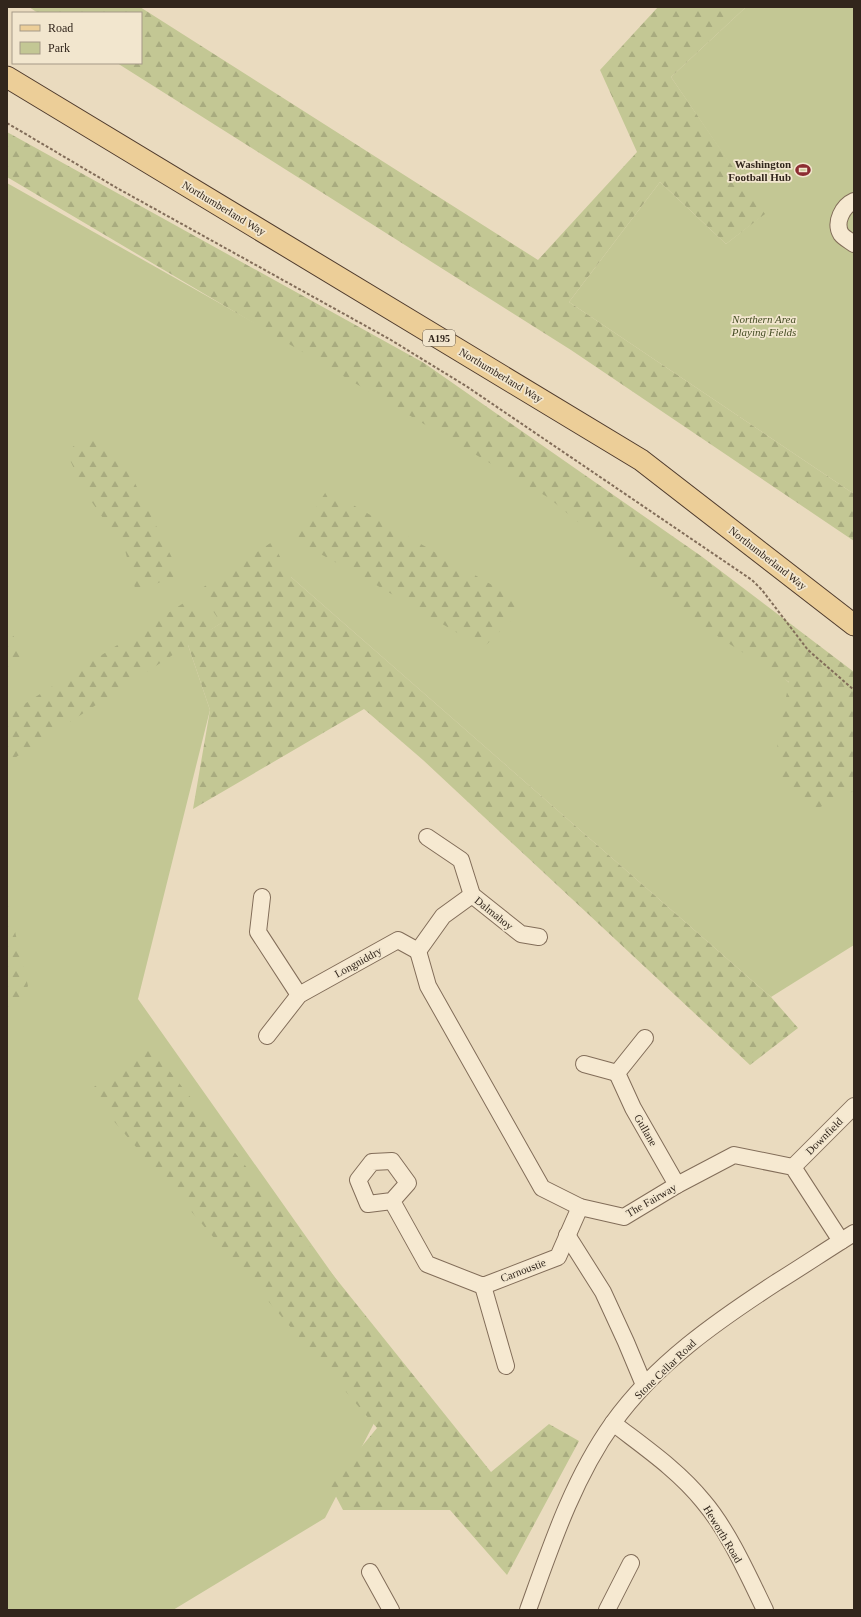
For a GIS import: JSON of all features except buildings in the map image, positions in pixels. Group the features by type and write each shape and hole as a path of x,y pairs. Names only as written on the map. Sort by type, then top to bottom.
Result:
{"main road":[{"name":"Northumberland Way","path":"7,77 641,460 854,625"}],"street":[{"path":"854,201 843,209 840,217 839,229 842,234 854,244"},
{"name":"Dalmahoy","path":"427,837 460,860 472,895 520,934 539,937"},
{"name":"Dalmahoy","path":"418,951 442,916 472,895"},
{"path":"262,897 252,932 299,995"},
{"name":"Longniddry","path":"267,1036 299,995 398,940 418,951"},
{"name":"The Fairway","path":"418,951 428,986 542,1188 580,1207 624,1217 677,1185 734,1155 794,1167"},
{"path":"584,1064 617,1073 645,1038"},
{"name":"Gullane","path":"617,1073 633,1108 677,1185"},
{"name":"Downfield","path":"794,1167 854,1106"},
{"path":"794,1167 847,1237"},
{"path":"392,1201 427,1264 483,1286 506,1366"},
{"name":"Carnoustie","path":"483,1286 558,1257 566,1235 580,1207"},
{"path":"566,1235 603,1292 644,1385"},
{"name":"Stone Cellar Road","path":"528,1610 560,1522 581,1476 613,1423 644,1385 687,1345 731,1312 847,1237"},
{"name":"Heworth Road","path":"613,1423 654,1454 683,1479 704,1502 725,1532 763,1609"},
{"path":"607,1610 631,1563"},
{"path":"370,1572 391,1610"}],"path":[{"path":"7,123 117,188 391,340 466,386 752,580 762,590 808,650 854,690"}],"green space":[{"path":"29,7 140,7 538,260 637,152 600,70 658,7 746,7 671,77 765,214 726,244 660,182 569,302 854,494 854,541 571,350 119,64 142,64 142,12 36,12"},
{"name":"Northern Area Playing Fields","path":"746,7 854,7 854,494 569,302 660,182 726,244 764,214 671,77"},
{"path":"7,132 424,363 701,556 854,672 854,791 816,809 783,784 777,743 789,682 678,611 633,568 549,498 7,177"},
{"path":"7,183 600,518 854,739 854,945 771,997 291,577 188,645 210,710 138,999 401,1371 325,1518 173,1610 7,1610"},
{"path":"87,436 125,463 180,574 136,592 125,550 87,495 66,452"},
{"path":"327,490 527,605 483,648 366,579 295,540"},
{"path":"272,542 291,577 771,997 798,1028 750,1065 423,760 364,709 193,809 210,710 188,645 7,763 7,715 190,599 210,630 221,623 199,590"},
{"path":"7,629 31,656 7,673"},
{"path":"7,898 28,986 7,1025"},
{"path":"151,1048 491,1472 549,1424 579,1441 507,1575 450,1510 343,1510 330,1485 377,1428 88,1091"}],"place":[{"name":"Washington Football Hub","path":"803,170"}]}
